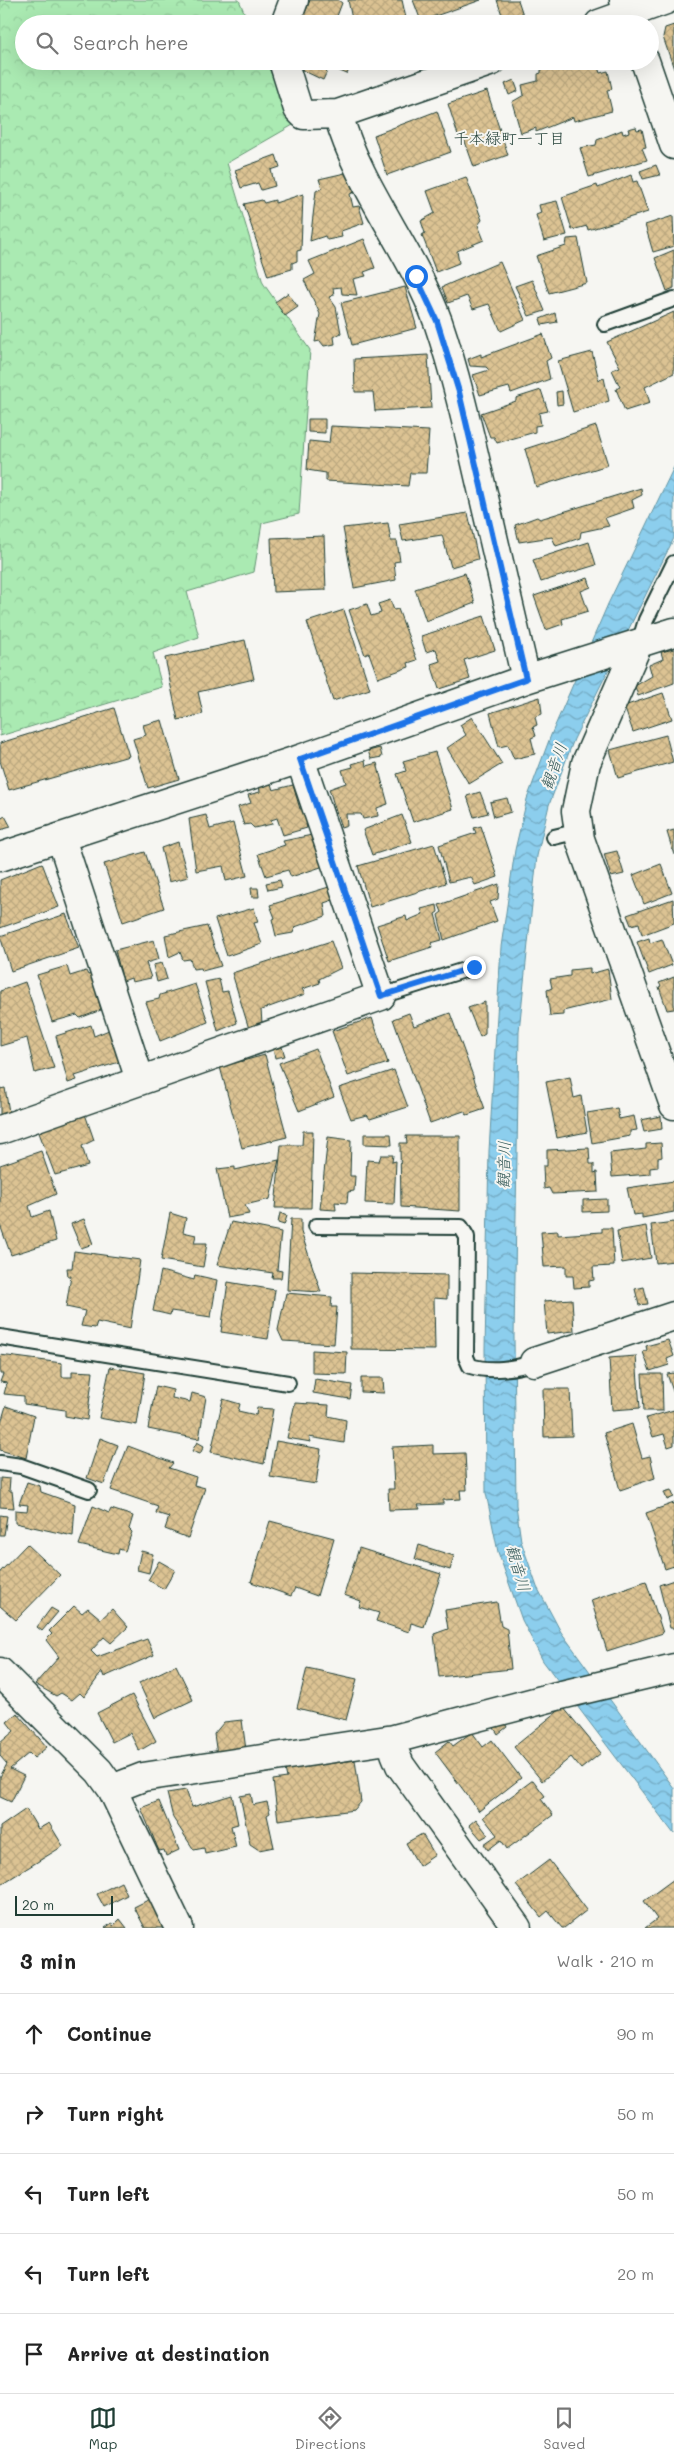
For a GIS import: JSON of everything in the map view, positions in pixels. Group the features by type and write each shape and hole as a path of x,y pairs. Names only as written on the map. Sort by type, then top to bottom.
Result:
{"street":[{"path":"288,15 294,0"},
{"path":"628,12 666,0"},
{"path":"286,70 298,109 304,115 338,114 466,70"},
{"path":"648,70 674,145"},
{"path":"338,114 354,161 416,276 437,321 459,392 526,679"},
{"path":"0,857 300,759 526,679 674,632"},
{"path":"633,646 586,763 576,811 566,834 666,1054 674,1105"},
{"path":"0,1130 381,996 300,759"},
{"path":"61,838 140,1080"},
{"path":"526,1365 674,1316"},
{"path":"112,1789 143,1777 394,1739 557,1696 674,1668"},
{"path":"0,1672 99,1771 112,1789 179,1928"},
{"path":"394,1739 395,1753 400,1765 517,1928"}],"lane":[{"path":"605,324 674,299"},
{"path":"633,646 674,563"},
{"path":"381,996 474,967"},
{"path":"316,1226 461,1227 467,1237 466,1357 470,1366 479,1368 526,1365"},
{"path":"0,1337 288,1383"},
{"path":"0,1463 21,1466 88,1490"}],"green space":[{"path":"0,0 239,0 245,15 15,15 15,70 270,70 293,125 227,163 263,283 310,350 299,514 262,523 254,572 187,592 199,637 153,653 162,687 0,736"}],"water":[{"name":"観音川","path":"674,467 674,538 574,739 549,805 537,856 519,1031 514,1337 516,1505 521,1541 537,1587 561,1632 674,1788 674,1834 543,1661 522,1620 498,1552 486,1493 485,1349 489,1151 501,947 515,850 527,799 551,735 608,604"}],"building":[{"path":"310,0 338,0 342,3 337,15 304,15"},
{"path":"348,0 402,0 405,15 351,15"},
{"path":"413,0 481,0 438,15 419,15"},
{"path":"497,0 518,0 523,15 502,15"},
{"path":"674,25 674,69 663,37 665,28"},
{"path":"302,70 328,70 323,80"},
{"path":"337,70 349,70 347,74"},
{"path":"541,70 599,70 600,73 608,71 612,89 607,90 612,111 574,121 573,117 536,132 536,128 521,133 512,102 524,95 522,85 538,81 538,74 541,73"},
{"path":"514,80 518,91 509,95 505,84"},
{"path":"487,91 508,155 474,167 463,136 459,138 448,104"},
{"path":"437,111 451,152 387,175 374,135"},
{"path":"636,127 637,130 642,129 646,147 642,148 647,160 589,177 580,148 596,145 597,140 622,130 623,134 629,132 628,129"},
{"path":"276,155 280,167 271,170 275,186 261,190 258,183 241,188 235,170"},
{"path":"656,165 660,175 643,179 640,171"},
{"path":"345,173 356,183 357,191 350,194 353,207 359,206 364,223 341,231 342,237 327,240 325,236 310,241 316,191 322,188 319,179"},
{"path":"631,175 633,182 637,181 648,212 588,230 587,226 572,230 562,197 597,185 598,188"},
{"path":"466,177 482,220 478,225 484,240 457,251 459,263 436,272 422,235 425,233 421,221 435,213 427,191"},
{"path":"303,194 301,250 297,251 297,261 292,263 292,269 268,276 244,204 262,200 264,203 275,200 275,203"},
{"path":"557,201 567,235 544,241 536,215 541,213 539,205"},
{"path":"673,216 674,246 653,252 645,225"},
{"path":"578,238 587,283 549,293 536,256 566,246 567,239"},
{"path":"364,239 375,268 364,272 366,276 353,279 357,295 342,294 341,287 333,288 334,295 329,297 336,307 341,333 334,337 335,344 324,346 320,341 315,342 320,314 304,280 315,274 309,261"},
{"path":"674,250 674,288 667,291 655,258"},
{"path":"500,262 525,320 501,331 489,304 473,309 467,296 448,303 442,287"},
{"path":"532,280 545,311 529,316 515,286"},
{"path":"405,287 417,328 352,345 341,303"},
{"path":"288,293 298,307 285,316 275,302"},
{"path":"674,312 674,373 645,387 650,403 625,411 616,389 620,387 612,370 620,367 607,342"},
{"path":"555,313 557,322 542,325 540,319"},
{"path":"543,334 551,358 546,361 550,379 511,393 509,387 480,395 473,375 489,370 486,367 470,366 468,359 481,354 481,357"},
{"path":"592,352 599,380 604,378 609,401 573,412 558,361"},
{"path":"428,355 431,408 375,411 373,392 355,392 354,359"},
{"path":"541,390 548,411 539,413 541,425 535,426 535,432 497,443 494,437 490,437 481,413"},
{"path":"562,391 563,404 557,405 556,392"},
{"path":"308,419 325,419 325,433 308,432"},
{"path":"331,426 429,431 426,473 410,473 408,486 326,481 326,473 307,470 309,441 329,443"},
{"path":"596,426 608,465 536,487 525,449"},
{"path":"641,488 642,495 632,500 634,508 605,518 609,526 581,532 580,538 556,546 552,537 519,542 515,525"},
{"path":"468,513 478,559 451,567 442,535 403,541 399,524"},
{"path":"388,523 391,541 397,541 400,561 394,562 396,580 354,588 343,528"},
{"path":"324,536 326,590 273,592 271,538"},
{"path":"589,542 596,565 541,582 533,560"},
{"path":"465,573 475,603 426,621 415,589"},
{"path":"588,578 591,587 581,591 588,611 562,619 563,624 546,630 534,596"},
{"path":"390,600 394,610 398,609 417,660 408,663 409,667 378,678 369,653 365,655 349,610 367,604 371,616 381,613 378,604"},
{"path":"344,610 370,689 333,701 307,622"},
{"path":"484,616 495,650 464,660 470,679 439,689 431,664 440,661 436,649 426,652 421,636"},
{"path":"245,640 254,679 198,692 203,714 178,720 165,658"},
{"path":"674,649 674,683 638,696 635,686 652,676 649,665 663,659 661,652"},
{"path":"663,693 672,719 633,732 624,706"},
{"path":"540,697 542,714 535,717 537,725 533,727 536,736 531,738 535,754 514,759 508,745 499,747 490,713"},
{"path":"114,708 129,756 9,790 0,761 0,743"},
{"path":"472,717 502,764 469,784 447,748 466,735 460,725"},
{"path":"162,720 179,779 148,788 133,739 146,735 143,725"},
{"path":"666,735 673,762 618,778 610,750"},
{"path":"380,748 382,757 371,759 368,751"},
{"path":"435,752 453,809 413,822 397,774 406,771 403,761"},
{"path":"365,760 366,766 377,763 388,804 377,808 378,816 363,819 361,814 346,814 347,826 341,828 329,789 346,783 342,770 353,767 352,764"},
{"path":"271,784 273,790 293,785 300,809 304,808 309,822 306,824 307,828 283,835 277,818 271,820 272,824 254,828 250,824 244,825 238,807 251,803 248,795 260,792 259,786"},
{"path":"480,792 488,813 474,817 467,796"},
{"path":"507,798 511,812 494,817 490,802"},
{"path":"206,815 210,829 233,823 247,876 226,881 223,866 196,871 189,819"},
{"path":"402,815 412,842 372,855 363,830"},
{"path":"5,816 11,827 0,830 0,819"},
{"path":"481,826 498,877 475,885 471,877 449,882 439,845 476,833 474,828"},
{"path":"674,830 674,855 667,832"},
{"path":"312,835 324,866 291,877 288,870 266,876 258,854 285,845 283,841"},
{"path":"178,842 188,877 169,882 161,848"},
{"path":"434,844 446,883 370,907 358,866"},
{"path":"617,851 624,874 611,877 604,854"},
{"path":"145,852 164,908 123,922 104,864"},
{"path":"42,863 59,907 0,928 0,880"},
{"path":"661,864 672,893 644,904 633,875"},
{"path":"280,880 282,887 268,890 266,883"},
{"path":"499,884 498,899 490,902 497,921 444,940 438,915 442,912 439,905"},
{"path":"329,887 333,900 324,903 326,916 295,927 293,933 276,936 272,919 275,918 270,905"},
{"path":"251,888 258,888 259,897 252,897"},
{"path":"673,899 674,923 642,935 639,923 631,925 627,915"},
{"path":"437,905 438,912 435,914 442,940 431,943 432,947 389,961 377,925 406,916 407,921 423,914 421,909"},
{"path":"254,908 258,922 254,923 262,944 227,956 215,919"},
{"path":"66,914 79,948 11,971 0,936"},
{"path":"207,926 221,966 202,971 201,968 193,969 190,959 183,960 180,952 169,957 165,935"},
{"path":"649,938 650,943 662,939 672,965 649,974 637,942"},
{"path":"154,940 159,959 146,963 151,978 132,982 131,978 123,981 115,950"},
{"path":"331,941 341,968 319,979 320,983 302,989 305,994 261,1010 262,1023 249,1029 232,973"},
{"path":"162,963 167,979 157,982 153,965"},
{"path":"67,966 70,976 86,971 88,975 92,974 101,1010 80,1018 77,1015 52,1022 37,975"},
{"path":"590,968 590,974 608,969 612,999 563,1011 563,1015 550,1016 547,990 552,988 550,979 570,976 570,970"},
{"path":"674,977 674,1009 667,1010 659,983"},
{"path":"219,979 222,992 228,991 237,1023 218,1031 205,982"},
{"path":"25,982 54,1068 35,1073 27,1038 0,1046 0,991"},
{"path":"195,984 208,1022 160,1041 146,1002 159,999 160,995"},
{"path":"485,1002 485,1034 480,1037 468,1008"},
{"path":"409,1013 414,1026 450,1013 485,1109 467,1115 464,1111 430,1123 393,1019"},
{"path":"372,1018 388,1063 348,1076 332,1031"},
{"path":"91,1025 94,1036 109,1030 119,1062 75,1076 77,1080 68,1083 56,1036"},
{"path":"282,1047 285,1056 275,1058 273,1049"},
{"path":"316,1049 334,1097 299,1111 279,1063"},
{"path":"265,1055 287,1137 242,1148 220,1067"},
{"path":"394,1070 408,1107 370,1119 367,1115 351,1119 339,1088"},
{"path":"570,1077 574,1098 581,1096 587,1132 557,1138 546,1082"},
{"path":"5,1088 9,1112 0,1115 0,1089"},
{"path":"617,1108 619,1119 634,1116 637,1130 630,1131 630,1136 592,1143 587,1113"},
{"path":"85,1114 94,1140 82,1146 88,1166 55,1175 38,1130"},
{"path":"661,1116 662,1129 644,1132 641,1120"},
{"path":"303,1131 313,1131 311,1208 275,1208 281,1145 302,1145"},
{"path":"364,1134 391,1134 392,1145 364,1144"},
{"path":"406,1136 460,1136 460,1211 401,1207 400,1143 407,1143"},
{"path":"328,1137 351,1140 350,1176 355,1176 354,1191 348,1192 347,1203 335,1202 336,1210 320,1209"},
{"path":"661,1143 662,1157 658,1158 658,1167 650,1168 650,1174 612,1177 610,1153 646,1149 646,1144"},
{"path":"589,1148 590,1164 594,1164 594,1173 597,1172 598,1192 552,1194 549,1188 544,1189 543,1166 547,1166 547,1150"},
{"path":"41,1151 56,1194 29,1206 32,1217 49,1211 56,1241 11,1255 0,1225 0,1165"},
{"path":"381,1155 393,1155 392,1162 396,1161 394,1204 365,1203 367,1160 379,1161"},
{"path":"279,1160 270,1199 245,1205 249,1214 227,1218 217,1169 235,1167 235,1170"},
{"path":"674,1181 674,1212 642,1218 642,1214 633,1215 627,1188"},
{"path":"607,1199 607,1211 583,1212 583,1200"},
{"path":"170,1213 186,1218 183,1232 196,1235 194,1243 207,1243 203,1267 161,1260"},
{"path":"280,1213 287,1216 284,1225 278,1223"},
{"path":"84,1219 93,1244 81,1248 71,1224"},
{"path":"291,1219 301,1219 301,1232 321,1292 287,1290"},
{"path":"231,1222 281,1232 277,1270 282,1271 281,1278 272,1278 273,1273 217,1265"},
{"path":"674,1222 674,1261 656,1263 651,1225"},
{"path":"646,1226 651,1258 622,1263 617,1231"},
{"path":"602,1228 612,1228 614,1266 593,1267 594,1280 589,1281 589,1287 574,1288 573,1276 566,1276 566,1266 544,1267 541,1232 558,1231 558,1235 602,1232"},
{"path":"74,1251 140,1260 130,1329 97,1322 95,1328 81,1326 85,1311 66,1307 71,1276 68,1276 67,1268 72,1268"},
{"path":"161,1271 194,1280 195,1275 217,1280 211,1317 171,1311 170,1315 153,1311"},
{"path":"351,1273 447,1275 447,1299 434,1298 435,1350 351,1349"},
{"path":"228,1282 275,1290 268,1339 221,1332"},
{"path":"644,1287 648,1304 639,1305 635,1289"},
{"path":"286,1293 332,1297 331,1307 337,1307 334,1344 283,1341 278,1330"},
{"path":"572,1299 574,1331 547,1334 544,1301"},
{"path":"668,1340 674,1356 667,1359 669,1365 650,1371 643,1352 647,1350 646,1346"},
{"path":"312,1350 347,1352 346,1374 312,1373"},
{"path":"0,1355 62,1363 62,1377 72,1377 72,1371 93,1372 87,1420 65,1416 65,1410 24,1404 24,1396 4,1394 7,1383 0,1382 3,1374 0,1374"},
{"path":"636,1356 640,1408 612,1410 609,1358"},
{"path":"110,1367 145,1373 137,1425 99,1418"},
{"path":"674,1373 674,1394 667,1374"},
{"path":"642,1374 662,1374 663,1411 644,1411"},
{"path":"361,1378 383,1378 384,1393 361,1392"},
{"path":"315,1379 352,1385 350,1399 313,1393"},
{"path":"156,1386 173,1390 172,1398 190,1402 192,1393 206,1397 199,1439 148,1429"},
{"path":"543,1389 570,1389 572,1436 544,1437"},
{"path":"223,1399 240,1404 238,1411 256,1415 257,1408 273,1409 264,1464 211,1452"},
{"path":"295,1403 329,1405 328,1416 346,1420 344,1443 309,1437 311,1442 287,1438"},
{"path":"6,1406 34,1416 26,1458 0,1450 0,1426"},
{"path":"674,1410 674,1445 668,1447 664,1434 653,1437 646,1418"},
{"path":"632,1424 642,1458 650,1456 655,1478 620,1490 604,1433"},
{"path":"100,1438 118,1445 104,1484 87,1478"},
{"path":"276,1441 321,1449 316,1484 270,1477"},
{"path":"197,1442 204,1446 200,1454 192,1451"},
{"path":"433,1445 433,1454 465,1453 467,1490 460,1490 461,1499 443,1500 443,1504 418,1505 420,1509 389,1510 388,1489 394,1489 392,1447"},
{"path":"128,1446 173,1463 169,1468 196,1477 194,1485 205,1488 188,1538 165,1529 169,1517 156,1513 158,1506 111,1490"},
{"path":"0,1478 10,1479 9,1491 12,1491 14,1508 0,1507"},
{"path":"27,1482 40,1486 41,1492 75,1504 73,1536 15,1523 15,1510 27,1511 28,1505 19,1504"},
{"path":"671,1490 674,1497 667,1500 664,1492"},
{"path":"674,1503 674,1566 665,1569 646,1513"},
{"path":"93,1506 109,1513 111,1509 133,1516 129,1529 132,1532 125,1551 119,1549 118,1554 79,1545"},
{"path":"0,1515 7,1516 4,1535 0,1535"},
{"path":"270,1521 334,1538 317,1596 295,1588 291,1596 251,1582"},
{"path":"27,1544 60,1575 16,1620 0,1606 0,1572"},
{"path":"419,1545 454,1556 450,1570 415,1559"},
{"path":"359,1548 441,1574 424,1627 411,1623 409,1632 376,1621 379,1613 359,1607 361,1601 344,1595"},
{"path":"141,1551 153,1554 149,1573 137,1570"},
{"path":"159,1561 175,1570 164,1589 148,1580"},
{"path":"674,1580 674,1628 670,1628 659,1585"},
{"path":"646,1581 663,1633 607,1651 591,1600"},
{"path":"497,1602 501,1626 507,1629 511,1669 439,1677 434,1634 448,1629 445,1610"},
{"path":"74,1606 82,1613 88,1608 101,1619 112,1609 128,1627 111,1643 104,1637 91,1651 97,1657 147,1639 154,1655 104,1677 102,1672 84,1697 80,1693 72,1700 61,1693 56,1696 35,1684 59,1657 46,1640 52,1634 49,1631"},
{"path":"51,1608 58,1612 42,1631 37,1627"},
{"path":"176,1665 193,1700 155,1718 139,1683"},
{"path":"307,1668 357,1679 346,1720 297,1708"},
{"path":"132,1695 156,1741 139,1751 130,1733 112,1742 97,1713"},
{"path":"563,1707 601,1753 581,1769 571,1757 542,1781 514,1747"},
{"path":"17,1713 47,1747 34,1758 29,1753 10,1769 24,1776 11,1802 0,1797 0,1777 7,1764 0,1756 0,1743 14,1731 7,1722"},
{"path":"242,1720 246,1750 217,1755 214,1734 224,1722"},
{"path":"504,1721 507,1727 498,1734 494,1728"},
{"path":"472,1732 483,1747 492,1740 521,1778 479,1811 435,1752 449,1741 453,1746"},
{"path":"355,1760 361,1802 354,1810 278,1820 273,1780 287,1778 285,1769"},
{"path":"533,1780 545,1796 541,1799 553,1815 507,1849 501,1840 488,1850 484,1844 497,1835 483,1817"},
{"path":"186,1790 192,1807 232,1795 238,1824 231,1826 236,1847 205,1854 204,1848 194,1850 173,1818 167,1793"},
{"path":"251,1794 253,1805 267,1802 270,1813 267,1815 274,1847 259,1850 250,1844 240,1796"},
{"path":"159,1801 179,1850 166,1856 164,1850 159,1851 141,1808"},
{"path":"26,1809 38,1829 49,1823 63,1846 0,1885 0,1827"},
{"path":"476,1819 488,1835 481,1839 469,1825"},
{"path":"422,1834 435,1855 419,1866 406,1843"},
{"path":"549,1860 587,1910 564,1928 548,1911 541,1917 516,1885"},
{"path":"674,1879 674,1928 645,1928 657,1919 644,1901"},
{"path":"121,1882 127,1895 104,1907 97,1894"},
{"path":"150,1899 165,1928 145,1928 134,1907"},
{"path":"120,1919 127,1928 105,1928 112,1923 113,1926"}],"district":[{"name":"千本緑町一丁目","path":"509,137"}],"route":[{"path":"416,276 437,321 459,392 526,679 300,759 381,996 474,967"}]}
